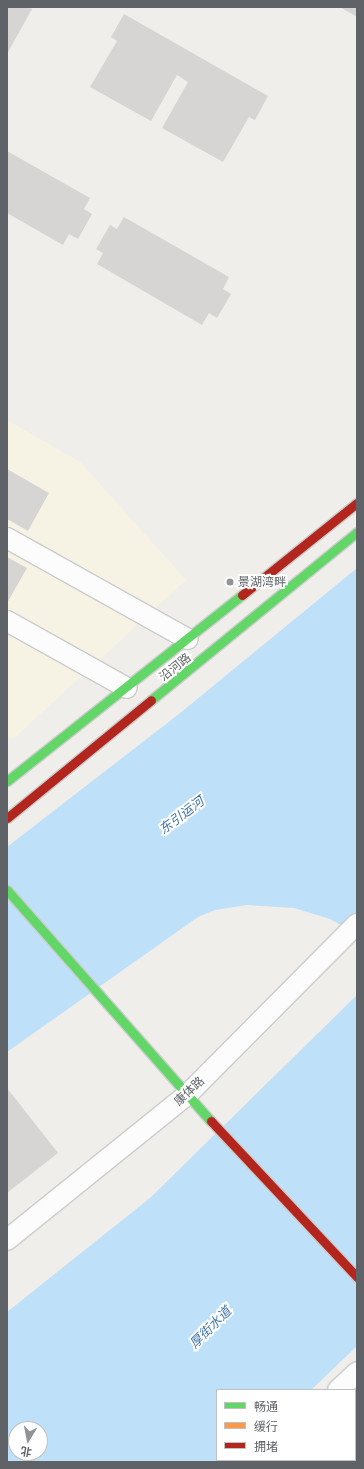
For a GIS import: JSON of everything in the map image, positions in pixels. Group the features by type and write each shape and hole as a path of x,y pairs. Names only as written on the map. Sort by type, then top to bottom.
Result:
{"main road":[{"name":"沿河路","path":"7,781 188,639 357,503"},
{"name":"沿河路","path":"7,818 357,532"},
{"path":"7,890 187,1095 357,1277"}],"street":[{"path":"7,538 188,639"},
{"path":"7,621 126,688"},
{"name":"康体路","path":"7,1240 187,1095 357,924"},
{"path":"339,1389 357,1372"}],"shaded area":[{"path":"7,420 80,462 186,580 13,739 7,736"}],"water":[{"name":"东引运河","path":"357,568 357,934 330,919 294,908 247,905 215,910 198,917 7,1052 7,847 179,714"},
{"name":"厚街水道","path":"357,995 357,1346 312,1389 216,1389 216,1461 237,1461 236,1462 7,1462 7,1312 150,1198"}],"building":[{"path":"7,7 28,7 32,9 7,54"},
{"path":"340,7 357,7 357,17"},
{"path":"124,14 268,96 255,120 249,117 223,162 162,128 188,82 177,75 151,121 90,87 117,41 111,37"},
{"path":"7,151 90,198 84,209 92,214 78,239 69,234 63,245 7,213"},
{"path":"124,217 229,277 223,289 231,294 217,318 209,313 202,325 97,264 103,253 96,249 110,225 117,229"},
{"path":"7,469 49,493 28,531 7,519"},
{"path":"7,557 27,568 7,603"},
{"path":"7,1088 58,1153 7,1193"}],"traffic: fast":[{"path":"151,700 357,532"},
{"path":"7,781 242,595"},
{"path":"7,890 211,1121"}],"traffic: jam":[{"path":"242,595 357,503"},
{"path":"7,818 151,700"},
{"path":"211,1121 357,1277"}],"place":[{"name":"景湖湾畔","path":"230,582"}]}
